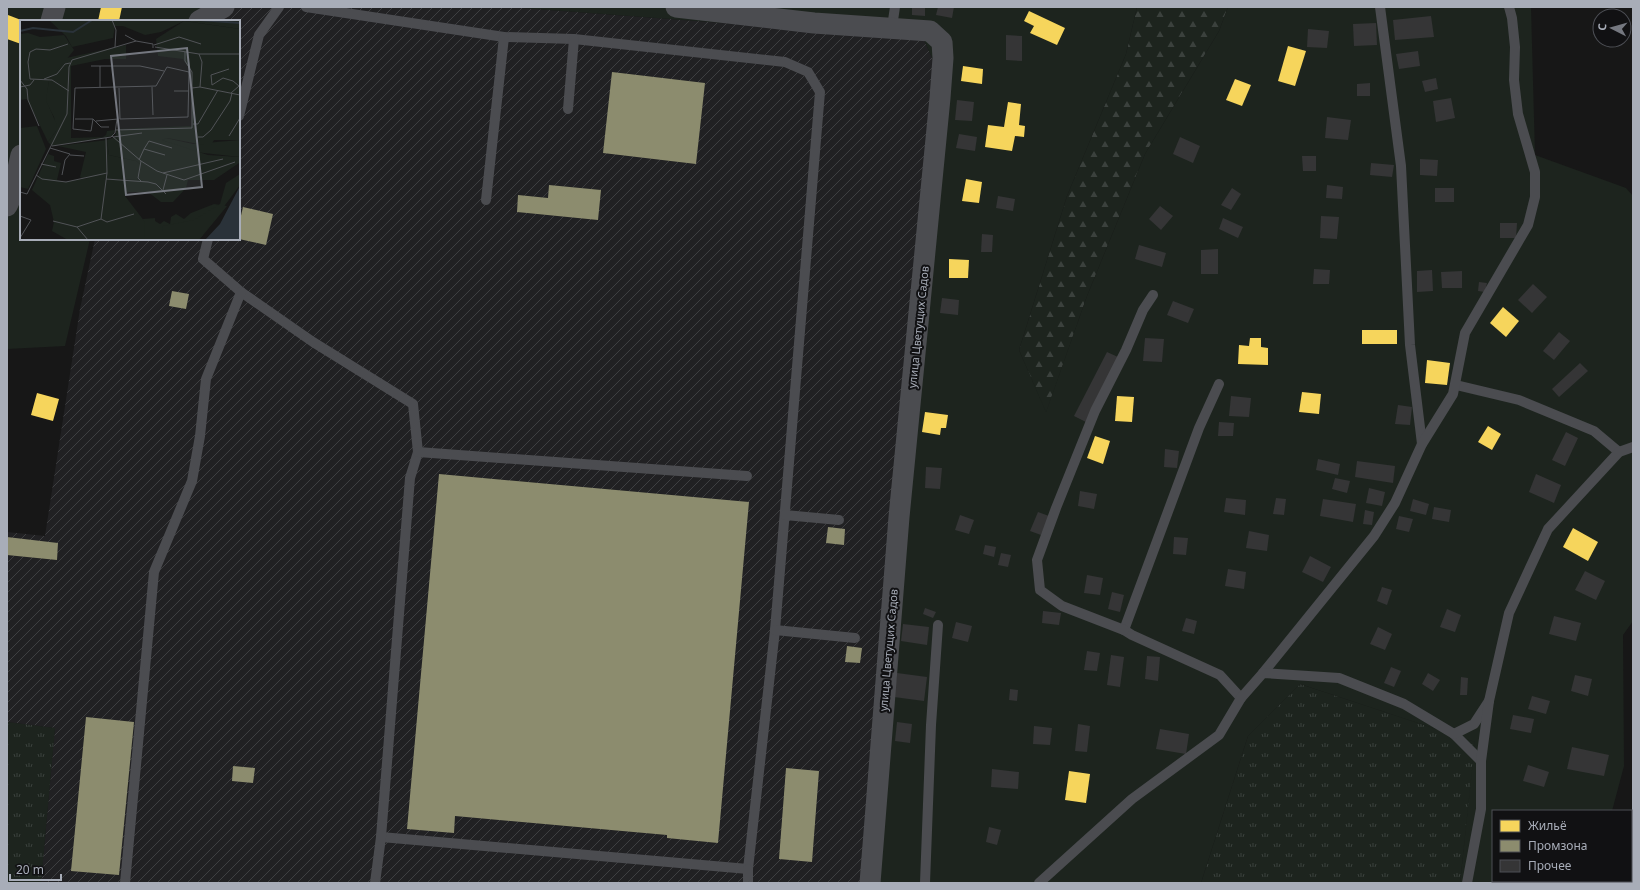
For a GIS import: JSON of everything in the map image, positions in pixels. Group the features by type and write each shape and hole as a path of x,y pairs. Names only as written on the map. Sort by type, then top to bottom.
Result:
{"street":[{"path":"51,20 55,7"},
{"path":"201,20 224,7"},
{"name":"улица Цветущих Садов","path":"676,7 814,23 892,27 930,31 942,42 943,58 899,517 870,883"},
{"path":"7,206 12,195 20,159"}],"lane":[{"path":"240,112 259,35 279,7"},
{"path":"306,7 504,37 574,39 784,62 808,72 820,92 785,515 748,869 748,883"},
{"path":"892,27 895,7"},
{"path":"1380,7 1401,166 1410,344 1422,444"},
{"path":"1039,883 1132,799 1219,735 1240,698 1263,673 1374,536 1395,503 1422,444 1453,394 1465,334 1528,225 1535,197 1535,172 1518,114 1514,80 1515,47 1512,18 1509,7"},
{"path":"486,200 504,37"},
{"path":"568,110 574,39"},
{"path":"208,240 203,258 241,292 313,342 413,404 418,452 410,478 381,837 375,883"},
{"path":"125,883 154,572 192,481 200,436 206,379 241,292"},
{"path":"1153,295 1143,310 1126,350 1095,411 1037,560 1040,590 1062,606 1124,630 1132,636 1220,674 1240,698"},
{"path":"1124,630 1199,428 1219,384"},
{"path":"1456,385 1519,400 1594,431 1619,452"},
{"path":"1467,883 1481,809 1481,761 1489,701 1509,613 1548,529 1619,452 1633,447"},
{"path":"418,452 747,476"},
{"path":"785,515 839,520"},
{"path":"925,883 931,725 938,625"},
{"path":"774,630 855,638"},
{"path":"1263,673 1339,678 1404,704 1454,734 1481,761"},
{"path":"1454,734 1474,724 1489,701"},
{"path":"381,837 748,869"}],"shaded area":[{"path":"233,7 509,7 923,38 940,75 866,883 41,883 55,728 7,722 7,532 45,536 80,309 95,240 240,240 240,20 210,20"}],"green space":[{"path":"7,7 233,7 210,20 20,20 20,240 90,240 65,346 7,349"},
{"path":"509,7 1137,7 1126,54 1067,196 1019,350 1046,412 1087,296 1145,154 1219,31 1228,7 1531,7 1535,155 1626,188 1633,196 1633,621 1623,635 1624,766 1612,810 1492,810 1492,882 1624,883 1460,883 1475,742 1300,684 1248,736 1201,883 866,883 940,75 923,38"},
{"path":"1137,7 1228,7 1219,31 1145,154 1087,296 1046,413 1019,350 1067,196 1126,54"},
{"path":"1300,684 1476,742 1460,883 1201,883 1248,736"},
{"path":"7,722 55,728 41,883 7,883"}],"building: Жильё":[{"path":"101,7 122,7 119,20 98,20"},
{"path":"1029,11 1065,28 1057,45 1030,33 1034,26 1024,21"},
{"path":"8,15 21,20 20,44 7,39"},
{"path":"1288,46 1306,51 1295,86 1278,81"},
{"path":"963,66 983,69 982,84 961,81"},
{"path":"1235,79 1251,85 1242,106 1226,100"},
{"path":"1008,102 1021,104 1019,125 1025,126 1024,137 1015,136 1012,151 985,147 988,125 1004,127"},
{"path":"966,179 982,182 979,203 962,201"},
{"path":"949,259 969,260 968,278 949,278"},
{"path":"1503,307 1519,321 1506,337 1490,323"},
{"path":"1362,330 1397,330 1397,344 1362,344"},
{"path":"1250,338 1261,338 1261,347 1268,348 1268,365 1238,364 1239,345 1249,346"},
{"path":"1427,360 1450,363 1447,385 1425,383"},
{"path":"1302,392 1321,394 1319,414 1299,412"},
{"path":"37,393 59,399 53,421 31,415"},
{"path":"1117,396 1134,397 1132,422 1115,421"},
{"path":"925,412 948,415 946,428 941,428 940,435 922,432"},
{"path":"1488,426 1501,434 1492,450 1478,442"},
{"path":"1095,436 1110,441 1103,464 1087,458"},
{"path":"1573,528 1598,542 1588,561 1563,547"},
{"path":"1069,771 1090,774 1086,803 1065,800"}],"building: Промзона":[{"path":"612,72 705,83 696,164 603,153"},
{"path":"549,185 601,190 598,220 517,212 518,195 548,198"},
{"path":"243,207 273,214 266,245 240,239 240,220"},
{"path":"172,291 189,294 186,309 169,306"},
{"path":"439,474 749,502 718,843 667,838 667,835 455,816 454,833 407,829"},
{"path":"828,527 845,529 844,545 826,543"},
{"path":"7,537 58,543 57,560 7,555"},
{"path":"847,646 862,648 860,663 845,662"},
{"path":"86,717 134,722 119,875 71,871"},
{"path":"233,766 255,768 253,783 232,781"},
{"path":"786,768 819,771 812,862 779,859"}],"building: Прочее":[{"path":"912,7 925,7 925,16 912,15"},
{"path":"938,7 954,7 952,18 936,15"},
{"path":"1431,16 1434,37 1395,40 1393,20"},
{"path":"1376,23 1377,45 1354,46 1353,24"},
{"path":"1308,29 1329,31 1327,48 1307,47"},
{"path":"1006,35 1022,36 1022,61 1006,60"},
{"path":"1418,51 1420,66 1399,69 1396,54"},
{"path":"1436,78 1438,89 1425,92 1422,81"},
{"path":"1370,83 1370,96 1357,96 1357,84"},
{"path":"1451,98 1455,118 1436,122 1433,101"},
{"path":"957,100 974,102 972,121 955,120"},
{"path":"1327,117 1351,120 1348,140 1325,138"},
{"path":"959,134 977,137 975,151 956,148"},
{"path":"1180,137 1200,146 1193,163 1173,154"},
{"path":"1302,156 1316,156 1316,171 1303,171"},
{"path":"1420,159 1438,160 1437,176 1420,175"},
{"path":"1371,163 1394,165 1392,177 1370,175"},
{"path":"1327,185 1343,187 1342,199 1326,198"},
{"path":"1232,188 1241,194 1231,210 1221,205"},
{"path":"1435,188 1454,188 1454,202 1435,202"},
{"path":"998,196 1015,199 1013,211 996,208"},
{"path":"1160,206 1173,216 1161,230 1149,219"},
{"path":"1321,216 1339,217 1337,239 1320,238"},
{"path":"1223,218 1243,227 1238,238 1219,229"},
{"path":"1500,223 1517,223 1516,238 1500,238"},
{"path":"982,234 993,235 992,252 981,252"},
{"path":"1139,245 1166,253 1162,267 1135,259"},
{"path":"1218,249 1218,274 1201,274 1201,250"},
{"path":"1314,269 1330,270 1329,284 1313,284"},
{"path":"1432,270 1433,291 1417,292 1417,271"},
{"path":"1462,271 1462,288 1442,288 1441,272"},
{"path":"1479,282 1487,283 1485,292 1478,291"},
{"path":"1533,284 1547,297 1532,313 1518,300"},
{"path":"942,298 959,300 958,315 940,313"},
{"path":"1173,301 1194,309 1188,323 1167,315"},
{"path":"1559,332 1570,341 1554,360 1543,351"},
{"path":"1145,338 1164,339 1162,362 1143,361"},
{"path":"1107,352 1118,357 1086,422 1074,416"},
{"path":"1580,363 1588,371 1559,397 1552,389"},
{"path":"1231,396 1251,398 1249,417 1229,416"},
{"path":"1398,405 1412,407 1410,425 1395,424"},
{"path":"1219,422 1234,423 1233,436 1218,436"},
{"path":"1566,432 1578,438 1565,466 1552,460"},
{"path":"1165,449 1179,451 1177,468 1164,467"},
{"path":"1318,459 1340,464 1338,475 1316,470"},
{"path":"1357,461 1395,466 1393,483 1355,477"},
{"path":"926,467 942,468 940,489 925,488"},
{"path":"1536,474 1561,485 1554,503 1529,492"},
{"path":"1335,478 1350,481 1347,493 1332,489"},
{"path":"1369,488 1385,492 1382,506 1366,503"},
{"path":"1080,491 1097,494 1094,509 1078,506"},
{"path":"1226,498 1246,500 1245,515 1224,512"},
{"path":"1276,498 1286,499 1284,515 1273,514"},
{"path":"1323,499 1356,504 1353,522 1320,516"},
{"path":"1413,499 1429,504 1426,515 1410,511"},
{"path":"1434,507 1451,510 1449,522 1432,519"},
{"path":"1365,510 1374,512 1372,525 1363,524"},
{"path":"1038,512 1049,516 1041,535 1030,531"},
{"path":"960,515 974,520 969,534 955,530"},
{"path":"1399,516 1413,519 1409,532 1396,529"},
{"path":"1249,531 1269,535 1267,551 1246,548"},
{"path":"1174,537 1188,538 1186,555 1173,554"},
{"path":"985,545 996,547 994,557 983,554"},
{"path":"1001,553 1011,555 1008,567 998,565"},
{"path":"1310,556 1331,567 1323,582 1302,572"},
{"path":"1228,569 1246,572 1244,589 1225,586"},
{"path":"1585,571 1605,581 1596,600 1575,590"},
{"path":"1087,575 1103,578 1100,595 1084,593"},
{"path":"1382,587 1392,590 1387,605 1377,601"},
{"path":"1112,592 1124,595 1120,612 1108,609"},
{"path":"925,608 936,612 933,618 923,614"},
{"path":"1447,609 1461,615 1455,632 1440,627"},
{"path":"1043,611 1061,613 1059,625 1042,623"},
{"path":"1554,616 1581,623 1576,641 1549,634"},
{"path":"1186,618 1197,621 1194,634 1182,631"},
{"path":"956,622 972,626 968,642 952,638"},
{"path":"903,624 929,627 927,645 901,641"},
{"path":"1378,627 1392,634 1385,650 1370,644"},
{"path":"1087,651 1100,653 1097,671 1084,670"},
{"path":"1111,655 1124,657 1120,687 1107,685"},
{"path":"1147,656 1160,657 1158,681 1145,679"},
{"path":"1391,667 1401,671 1394,687 1384,683"},
{"path":"897,673 927,677 924,701 894,697"},
{"path":"1428,673 1440,680 1433,691 1422,684"},
{"path":"1575,675 1592,679 1588,696 1571,691"},
{"path":"1461,677 1468,678 1467,695 1460,695"},
{"path":"1010,689 1018,690 1017,701 1009,700"},
{"path":"1532,696 1550,701 1546,714 1528,709"},
{"path":"1513,715 1534,719 1531,733 1510,729"},
{"path":"897,722 912,724 910,743 895,741"},
{"path":"1078,724 1090,726 1087,752 1075,751"},
{"path":"1034,726 1052,728 1050,745 1033,744"},
{"path":"1160,729 1189,734 1186,754 1156,749"},
{"path":"1572,747 1609,755 1604,776 1567,769"},
{"path":"1528,765 1549,772 1544,787 1523,781"},
{"path":"992,769 1019,772 1018,789 991,787"},
{"path":"989,827 1001,830 997,845 986,842"}]}
